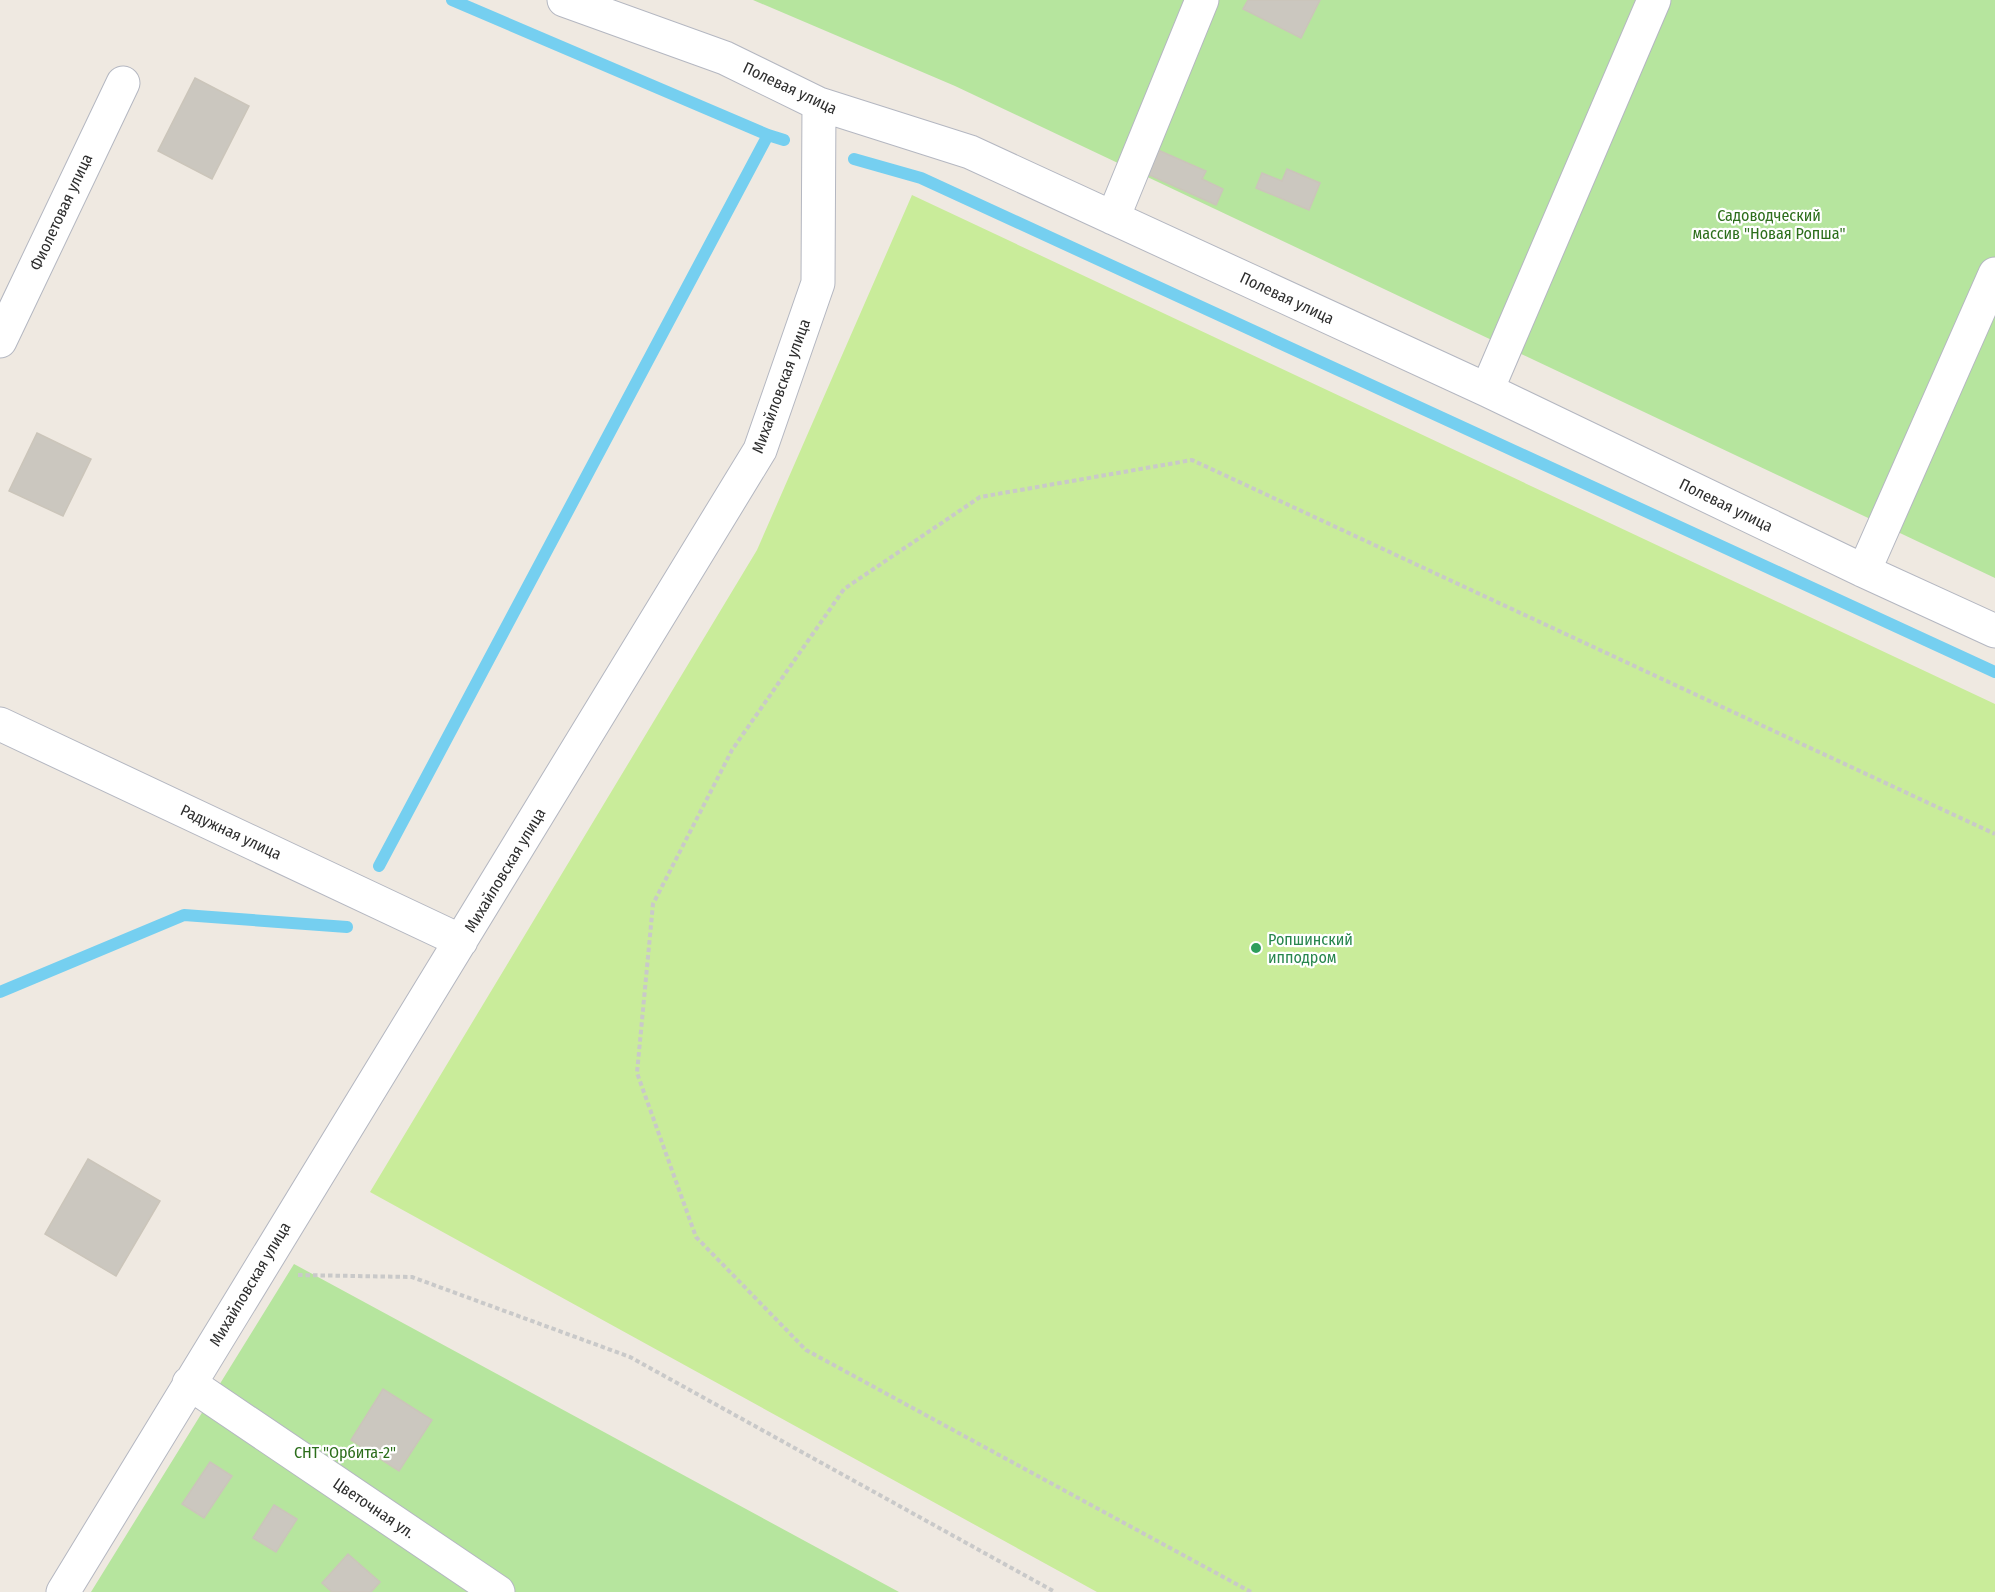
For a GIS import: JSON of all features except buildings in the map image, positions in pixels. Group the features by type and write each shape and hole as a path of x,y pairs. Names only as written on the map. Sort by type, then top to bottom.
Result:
{"street":[{"name":"Полевая улица","path":"564,0 725,58 819,104 970,152 1487,390 1864,571 1995,631"},
{"path":"1113,218 1202,0"},
{"path":"1487,390 1654,0"},
{"name":"Фиолетовая улица","path":"0,341 123,83"},
{"name":"Михайловская улица","path":"63,1592 760,450 818,283 819,104"},
{"path":"1864,571 1995,274"},
{"name":"Радужная улица","path":"0,724 461,941"},
{"name":"Цветочная ул.","path":"189,1383 498,1592"}],"path":[{"path":"1251,1592 806,1350 696,1237 637,1073 653,904 732,750 844,589 980,497 1192,460 1995,834"},
{"path":"256,1274 412,1277 630,1357 1054,1592"}],"green space":[{"name":"Садоводческий массив \"Новая Ропша\"","path":"753,0 1995,0 1995,578 955,86"},
{"name":"Ропшинский ипподром","path":"912,195 1995,704 1995,1592 1097,1592 370,1192 757,550"},
{"name":"СНТ \"Орбита-2\"","path":"294,1264 899,1592 91,1592"}],"waterway":[{"path":"452,0 784,140"},
{"path":"379,866 768,135"},
{"path":"854,159 921,178 1995,672"},
{"path":"0,992 184,915 347,927"}],"place":[{"name":"Ропшинский ипподром","path":"1256,948"}]}
